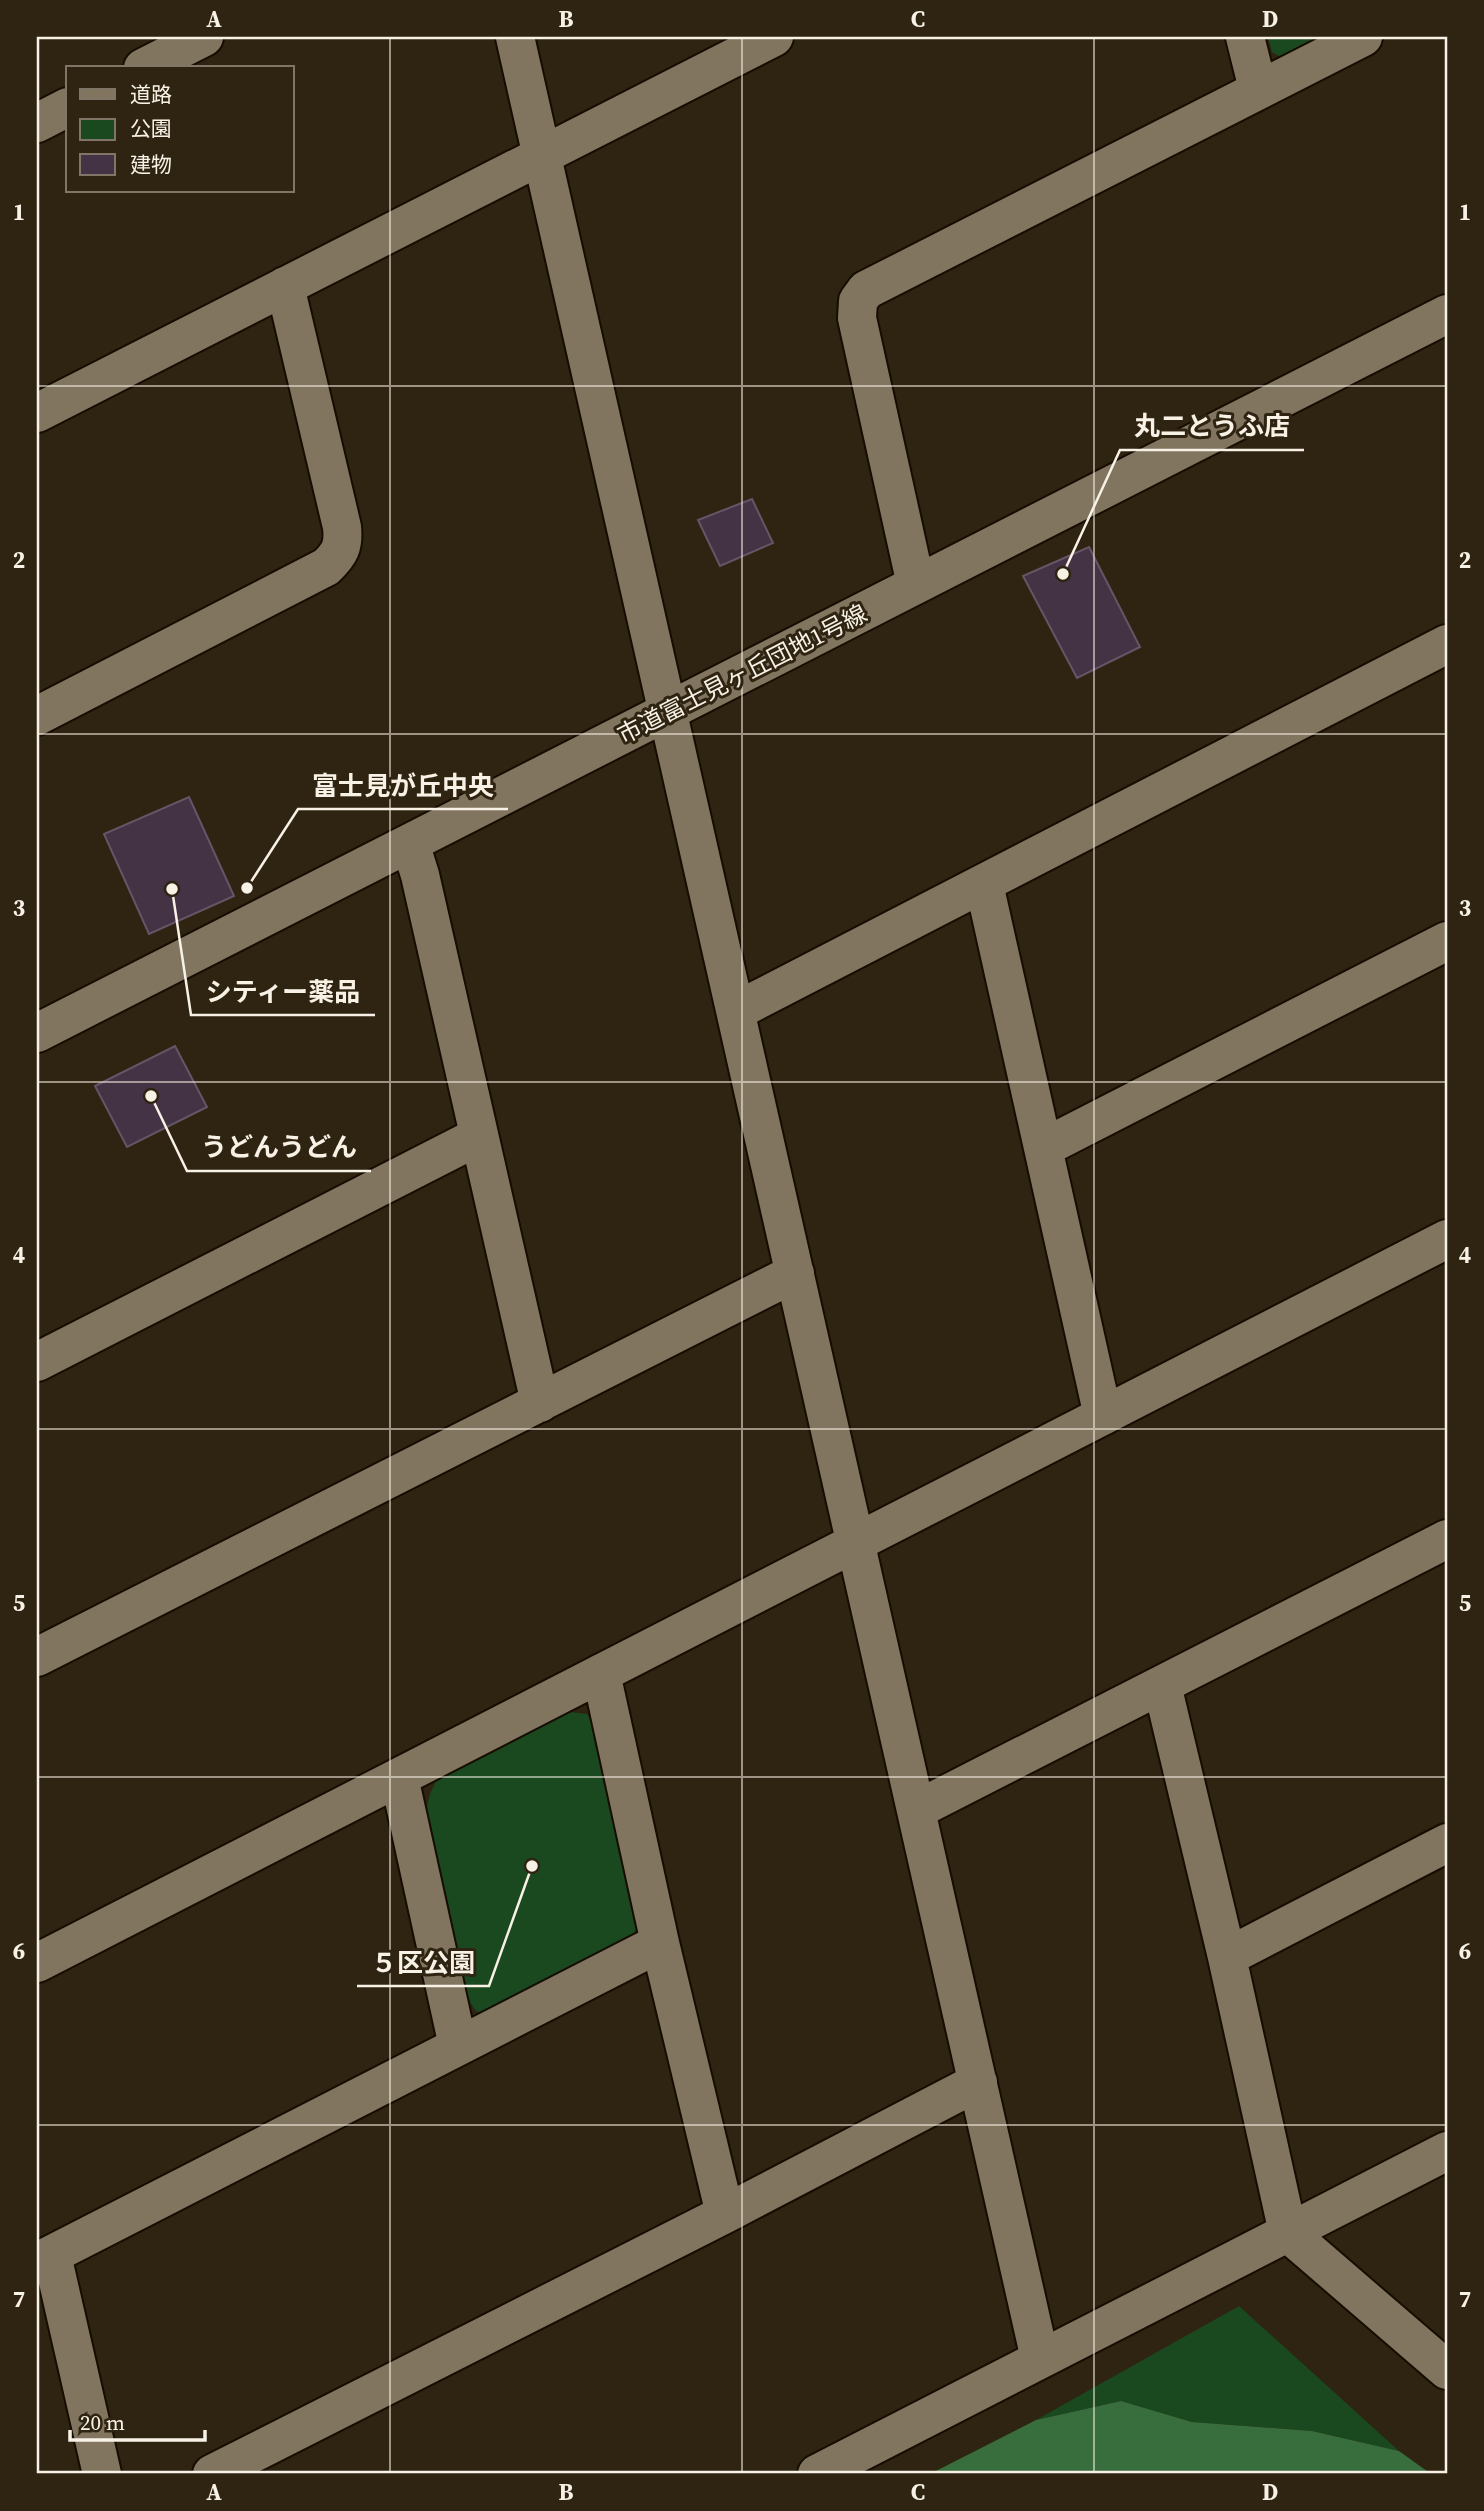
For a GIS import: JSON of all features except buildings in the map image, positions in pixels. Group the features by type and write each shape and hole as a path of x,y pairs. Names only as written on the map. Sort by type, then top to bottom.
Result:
{"street":[{"path":"147,66 204,37"},
{"path":"515,37 1040,2360"},
{"path":"37,413 774,37"},
{"path":"1245,37 1258,89"},
{"path":"916,585 857,318 858,301 866,290 1363,37"},
{"path":"37,123 66,108"},
{"path":"37,716 326,567 338,555 344,541 342,527 285,286"},
{"name":"市道富士見ヶ丘団地1号線","path":"37,1033 1447,314"},
{"path":"736,1012 1447,644"},
{"path":"410,843 420,876 540,1403"},
{"path":"984,884 1103,1416"},
{"path":"1042,1148 1447,941"},
{"path":"37,1362 479,1136"},
{"path":"37,1963 1447,1239"},
{"path":"37,1657 795,1273"},
{"path":"916,1810 1447,1539"},
{"path":"601,1673 660,1943 725,2214"},
{"path":"1162,1685 1227,1956 1288,2232 1443,2361"},
{"path":"400,1777 458,2046"},
{"path":"1227,1956 1447,1843"},
{"path":"102,2474 44,2258 660,1943"},
{"path":"212,2474 725,2214 978,2082"},
{"path":"817,2474 1447,2151"}],"green space":[{"path":"1268,37 1345,37 1290,63 1272,52"},
{"path":"570,1712 587,1714 596,1729 637,1926 628,1947 491,2016 476,2011 467,1998 427,1807 430,1794 438,1777"},
{"path":"1239,2306 1399,2451 1312,2431 1192,2422 1121,2401 1036,2420"},
{"path":"1121,2401 1192,2422 1312,2431 1399,2451 1431,2474 930,2474 1036,2420"}],"place":[{"name":"丸二とうふ店","path":"1063,574"},
{"name":"富士見が丘中央","path":"247,888"},
{"name":"シティー薬品","path":"172,889"},
{"name":"うどんうどん","path":"151,1096"},
{"name":"５区公園","path":"532,1866"}]}
